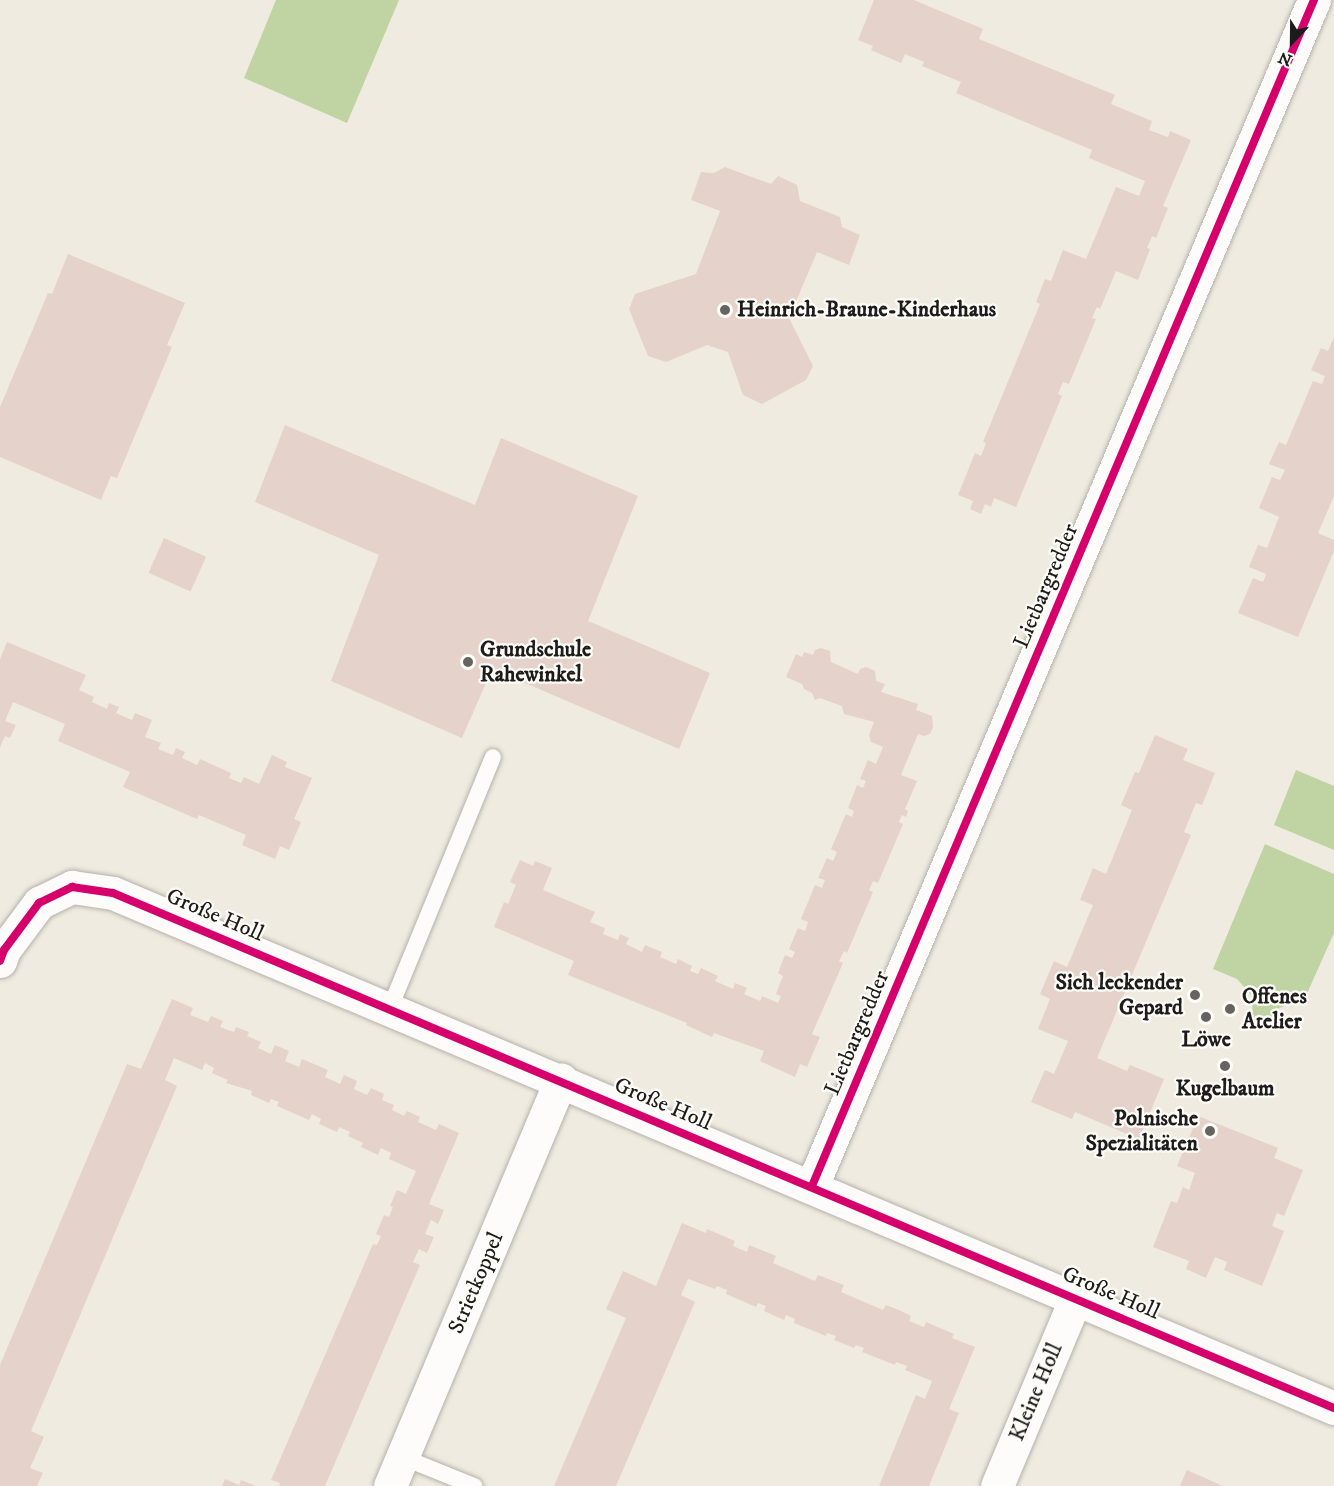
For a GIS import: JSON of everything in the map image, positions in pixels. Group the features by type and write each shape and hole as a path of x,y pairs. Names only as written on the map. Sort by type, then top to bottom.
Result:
{"street":[{"name":"Lietbargredder","path":"812,1186 1314,0"},
{"name":"Große Holl","path":"0,961 4,950 39,903 72,887 113,893 1076,1297 1334,1408"},
{"name":"Strietkoppel","path":"396,1472 561,1080"},
{"name":"Kleine Holl","path":"997,1486 1076,1297"}],"lane":[{"path":"390,1008 493,757"},
{"path":"396,1472 474,1486"}],"green space":[{"path":"276,0 399,0 347,123 244,78"},
{"path":"1296,770 1334,786 1334,850 1274,825"},
{"path":"1265,844 1334,874 1334,933 1305,998 1277,1009 1273,1019 1264,1016 1256,1024 1253,1021 1252,996 1237,979 1213,969"}],"building":[{"path":"874,0 914,0 983,29 979,39 1115,95 1111,104 1152,121 1149,130 1168,137 1170,131 1191,140 1163,206 1168,208 1156,238 1152,236 1147,248 1150,249 1138,280 1116,271 1100,309 1097,307 1092,318 1096,319 1069,384 1063,382 1058,394 1062,396 1016,507 994,498 991,507 985,504 981,514 970,509 973,501 958,495 975,453 981,456 986,443 983,442 1040,304 1036,302 1045,279 1051,281 1063,250 1086,259 1116,187 1139,196 1145,181 1089,158 1092,150 956,93 961,82 922,66 924,62 905,54 901,63 871,50 873,46 858,40"},
{"name":"Heinrich-Braune-Kinderhaus","path":"725,167 771,184 778,176 797,185 800,201 840,217 842,227 860,235 849,265 817,252 789,318 813,366 806,380 762,404 743,395 728,352 707,345 666,362 648,356 629,309 635,294 696,274 720,211 691,200 701,172 714,173"},
{"path":"68,254 185,303 167,345 172,347 117,478 111,476 101,500 0,457 0,407 48,293 52,294"},
{"path":"1334,337 1334,496 1318,533 1334,540 1334,551 1298,637 1238,613 1253,578 1263,582 1266,574 1249,567 1258,545 1267,548 1279,517 1259,508 1272,477 1280,480 1285,470 1269,464 1279,442 1286,445 1313,381 1322,384 1325,376 1311,370 1321,348 1328,351"},
{"path":"285,425 475,505 501,438 638,496 588,621 710,673 679,749 492,669 462,738 331,681 379,555 255,502"},
{"path":"164,538 206,557 191,591 149,573"},
{"path":"7,642 86,675 79,690 94,697 92,702 107,709 109,703 119,707 116,713 132,720 135,713 152,720 145,737 161,743 158,749 173,755 176,748 185,752 182,758 197,765 200,759 231,773 229,778 241,783 244,777 259,784 272,755 287,762 285,767 312,778 294,819 301,822 289,850 280,846 275,859 242,845 246,835 199,815 197,819 123,787 130,772 58,741 65,724 13,702 5,721 16,725 10,738 5,736 0,747 0,659"},
{"path":"821,648 830,651 831,662 858,674 860,669 866,667 875,671 876,681 885,684 881,692 918,704 916,710 932,716 933,727 930,734 924,736 918,734 901,775 917,781 905,809 908,811 906,817 902,815 899,822 903,824 878,883 873,881 869,890 873,892 847,953 844,951 839,961 843,963 812,1034 820,1037 807,1067 800,1064 795,1077 760,1061 764,1051 714,1033 712,1037 686,1025 687,1023 568,975 574,961 494,927 504,902 508,904 516,885 510,882 520,860 533,866 535,861 552,868 543,890 595,912 590,922 605,928 603,934 618,940 620,934 629,938 626,944 642,952 645,945 662,952 660,957 676,964 678,959 692,966 690,971 698,974 701,968 718,976 715,981 733,989 735,983 747,988 744,994 760,1001 762,996 778,1003 781,996 776,994 783,976 778,973 785,955 792,958 795,952 789,949 798,928 805,931 808,922 801,919 815,885 822,888 825,880 818,878 827,858 833,861 837,852 831,849 846,814 852,817 854,811 848,808 857,785 863,788 866,781 860,779 868,760 876,764 883,747 871,742 869,735 874,722 844,714 842,706 820,698 815,700 812,693 804,689 802,684 786,677 796,654 802,657 804,652 813,655 815,650"},
{"path":"1155,735 1188,749 1183,760 1215,773 1202,805 1196,803 1184,832 1191,835 1097,1058 1127,1071 1130,1065 1164,1079 1139,1139 1075,1112 1072,1119 1031,1102 1045,1070 1054,1074 1068,1041 1038,1029 1050,999 1040,994 1054,961 1067,967 1093,905 1080,900 1093,868 1106,874 1132,810 1121,805 1135,772 1139,773"},
{"path":"172,999 193,1008 190,1015 208,1022 211,1016 223,1021 220,1027 234,1032 236,1027 249,1032 247,1036 261,1042 258,1048 271,1054 275,1045 289,1051 285,1061 299,1067 302,1059 328,1070 325,1077 340,1084 344,1075 357,1081 354,1089 367,1095 371,1088 384,1094 382,1100 394,1105 392,1110 404,1116 407,1111 420,1117 418,1122 436,1130 439,1124 459,1133 429,1204 444,1210 438,1224 431,1220 425,1234 434,1237 427,1253 419,1249 413,1262 420,1265 325,1486 279,1486 280,1483 271,1480 373,1244 377,1245 381,1236 376,1234 384,1215 389,1217 393,1207 390,1206 397,1190 406,1194 416,1171 389,1159 391,1153 381,1148 378,1155 361,1147 363,1143 348,1136 350,1132 339,1127 337,1132 319,1124 321,1119 312,1114 309,1120 277,1106 279,1102 271,1099 269,1103 251,1095 252,1091 226,1083 228,1080 212,1073 214,1068 205,1063 202,1070 174,1058 165,1080 177,1086 31,1431 44,1437 30,1468 43,1473 37,1486 0,1486 0,1365 127,1064 141,1069"},
{"path":"1198,1116 1278,1148 1274,1158 1303,1170 1284,1216 1277,1213 1272,1226 1284,1231 1262,1286 1224,1270 1227,1262 1215,1257 1206,1278 1186,1269 1189,1261 1153,1247 1171,1201 1177,1203 1183,1187 1189,1190 1195,1173 1177,1166"},
{"path":"682,1223 706,1233 707,1229 735,1241 733,1246 747,1252 749,1245 776,1256 773,1263 815,1281 818,1275 844,1285 841,1292 883,1310 886,1305 899,1310 911,1316 909,1321 924,1327 926,1322 954,1334 952,1338 975,1347 949,1409 959,1413 929,1486 879,1486 916,1395 925,1399 932,1381 905,1370 907,1366 896,1362 895,1365 862,1352 864,1348 856,1345 854,1348 834,1340 836,1336 827,1333 826,1336 794,1323 795,1319 786,1315 784,1320 764,1311 766,1306 758,1303 756,1307 726,1294 727,1290 717,1286 715,1289 688,1279 681,1295 695,1302 616,1486 554,1486 626,1318 606,1309 623,1271 656,1286"},
{"path":"1187,1470 1223,1486 1180,1486"},
{"path":"225,1479 239,1485 241,1480 256,1486 222,1486"}],"cycle path":[{"path":"812,1186 1314,0"},
{"path":"0,961 4,950 39,903 72,887 113,893 1334,1408"}],"place":[{"name":"Heinrich-Braune-Kinderhaus","path":"725,310"},
{"name":"Grundschule Rahewinkel","path":"468,662"},
{"name":"Sich leckender Gepard","path":"1195,995"},
{"name":"Offenes Atelier","path":"1230,1009"},
{"name":"Löwe","path":"1206,1017"},
{"name":"Kugelbaum","path":"1225,1066"},
{"name":"Polnische Spezialitäten","path":"1210,1131"}]}
